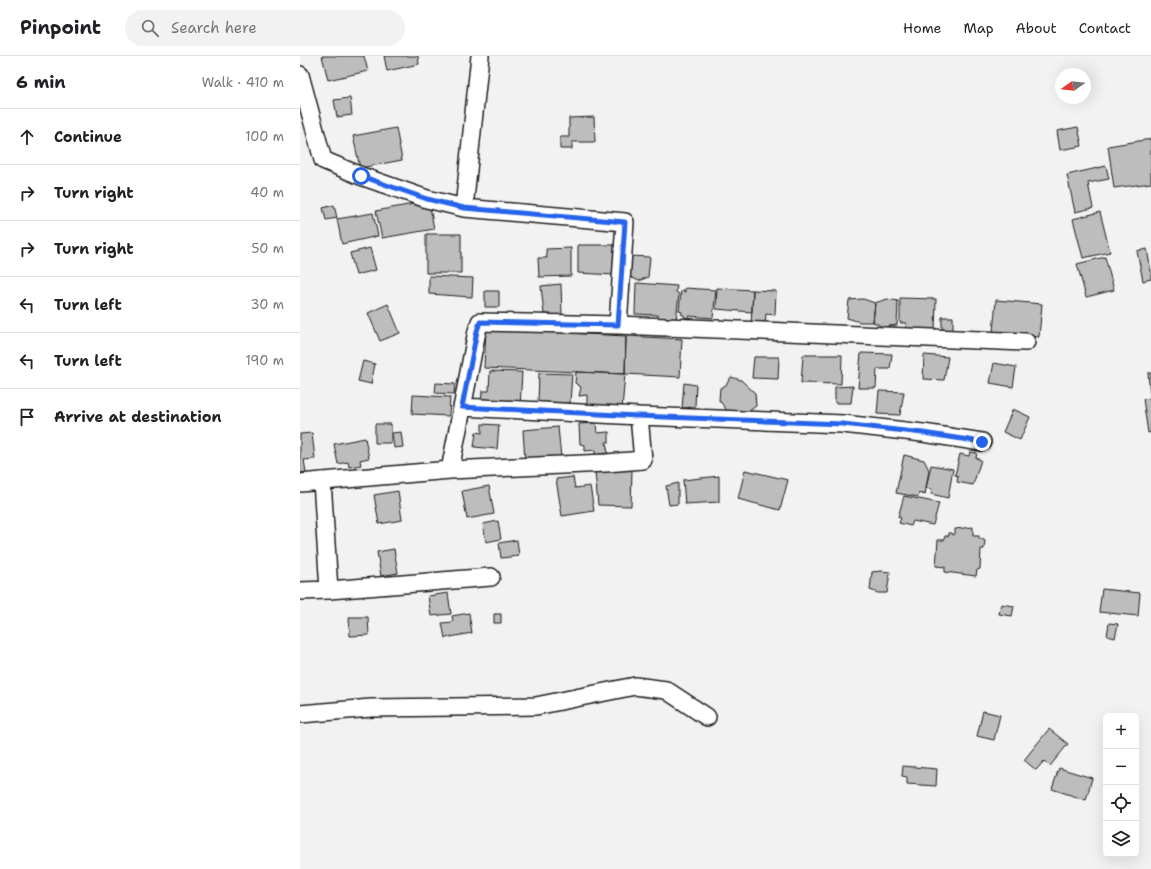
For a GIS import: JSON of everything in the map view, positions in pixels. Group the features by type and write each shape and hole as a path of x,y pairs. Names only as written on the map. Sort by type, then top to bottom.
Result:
{"street":[{"path":"464,208 480,56"},
{"path":"300,75 323,160 361,176 427,199 464,208 625,222 618,325"},
{"path":"450,470 480,322 618,325 1026,342"},
{"path":"462,407 843,424 923,433 982,442"},
{"path":"300,482 450,470 643,460 638,416"},
{"path":"322,481 329,590"},
{"path":"300,591 491,577"},
{"path":"300,714 370,708 536,706 635,686 666,690 707,717"}],"building":[{"path":"322,56 364,56 368,71 328,80"},
{"path":"384,56 418,56 419,64 387,71"},
{"path":"350,98 352,115 337,117 334,100"},
{"path":"594,117 595,142 572,142 572,149 560,149 560,137 569,137 569,118"},
{"path":"1078,127 1082,146 1060,150 1057,131"},
{"path":"396,128 402,160 360,168 353,136"},
{"path":"1151,139 1151,183 1114,188 1108,146"},
{"path":"1106,166 1109,179 1088,183 1093,208 1075,212 1067,175"},
{"path":"429,201 434,229 382,238 376,211"},
{"path":"334,205 337,218 326,220 323,208"},
{"path":"1100,212 1110,252 1083,258 1073,219"},
{"path":"373,213 378,236 342,244 337,219"},
{"path":"426,234 461,234 461,273 426,273"},
{"path":"578,245 615,245 615,275 578,273"},
{"path":"370,248 376,270 356,275 350,253"},
{"path":"571,248 571,276 539,277 538,258 547,258 546,249"},
{"path":"1147,249 1151,279 1143,281 1137,251"},
{"path":"630,256 650,257 648,277 639,281 628,276"},
{"path":"1105,257 1114,290 1086,297 1077,264"},
{"path":"429,276 473,278 472,297 429,294"},
{"path":"636,283 677,286 676,292 679,294 676,320 665,321 658,318 658,315 635,314"},
{"path":"561,284 562,315 544,314 541,286"},
{"path":"685,288 716,290 713,318 689,316 689,318 684,317 684,315 681,314 682,312 679,311 681,291 683,289 685,292"},
{"path":"717,288 753,290 752,312 716,309"},
{"path":"753,290 776,291 775,315 766,314 765,325 751,325"},
{"path":"485,291 499,291 499,307 485,307"},
{"path":"900,298 936,299 935,331 918,333 919,329 906,331 906,323 900,323"},
{"path":"863,299 875,303 873,322 860,322 847,318 849,300"},
{"path":"887,299 898,301 897,325 883,327 873,322 875,303"},
{"path":"996,300 1042,304 1039,337 993,332"},
{"path":"388,304 400,333 380,341 368,313"},
{"path":"942,317 953,317 953,332 942,334"},
{"path":"486,329 626,336 625,374 484,368"},
{"path":"626,336 682,339 680,377 625,374"},
{"path":"861,353 892,354 890,369 877,369 876,388 858,388"},
{"path":"803,355 842,355 841,384 801,383"},
{"path":"924,355 948,357 944,380 923,379"},
{"path":"754,357 779,357 778,379 752,378"},
{"path":"363,361 375,364 371,384 358,381"},
{"path":"994,363 1016,367 1013,387 990,383"},
{"path":"490,371 522,372 520,408 481,406 482,391 489,391"},
{"path":"576,372 625,374 622,409 587,407 587,395 579,396 581,387 575,383"},
{"path":"539,373 572,374 570,403 538,402"},
{"path":"1148,373 1151,373 1151,394 1150,394"},
{"path":"731,377 741,380 755,393 756,406 748,412 728,412 719,400 720,388 726,385"},
{"path":"436,383 455,384 454,394 435,393"},
{"path":"684,383 696,385 695,407 682,408"},
{"path":"853,386 851,403 835,403 835,387"},
{"path":"879,391 904,392 900,415 877,414"},
{"path":"413,395 450,397 449,416 412,414"},
{"path":"1151,398 1151,432 1148,433 1143,399"},
{"path":"1013,409 1030,417 1020,440 1003,432"},
{"path":"596,423 597,433 609,432 609,442 606,442 608,453 595,455 595,450 585,451 585,445 580,444 579,424"},
{"path":"375,424 391,424 391,443 375,443"},
{"path":"482,424 499,425 497,449 474,447 476,432 482,433"},
{"path":"558,427 561,458 525,461 523,430"},
{"path":"401,432 403,447 394,448 392,433"},
{"path":"312,433 315,459 304,460 306,472 300,473 300,434"},
{"path":"365,438 369,458 360,460 361,465 349,467 348,462 338,464 334,444"},
{"path":"970,452 977,453 976,458 981,460 973,485 957,482 958,476 955,475 960,454 969,456"},
{"path":"904,455 924,460 929,470 925,495 919,493 918,497 896,493"},
{"path":"931,465 953,469 948,498 931,494 932,489 926,488"},
{"path":"632,470 631,506 598,505 595,472"},
{"path":"745,470 788,480 780,510 738,499"},
{"path":"719,476 719,502 685,504 683,480"},
{"path":"573,477 575,488 590,486 594,511 562,516 556,479"},
{"path":"678,483 678,504 669,505 666,486"},
{"path":"489,486 494,514 467,519 462,491"},
{"path":"398,491 402,520 379,524 374,495"},
{"path":"904,496 939,503 933,525 913,521 911,526 899,523 901,518 898,517"},
{"path":"498,521 501,539 486,542 483,524"},
{"path":"973,527 973,536 979,536 979,539 984,539 985,541 984,549 981,549 980,569 977,570 976,576 945,572 945,567 936,566 938,540 944,540 945,536 949,536 949,533 952,533 953,535 955,534 955,529"},
{"path":"517,540 519,556 501,558 499,543"},
{"path":"394,549 398,573 381,576 377,552"},
{"path":"872,572 890,572 887,593 878,593 870,590"},
{"path":"1102,589 1140,593 1138,616 1099,612"},
{"path":"448,593 451,614 431,616 428,596"},
{"path":"1001,604 1014,606 1012,616 999,614"},
{"path":"469,613 472,633 445,638 442,623 453,622 452,616"},
{"path":"494,614 501,614 501,623 494,623"},
{"path":"349,617 368,617 369,635 350,636"},
{"path":"1109,623 1118,624 1115,638 1107,636"},
{"path":"983,711 1000,715 994,740 977,736"},
{"path":"1049,729 1068,744 1050,766 1044,761 1036,770 1024,760"},
{"path":"903,766 937,769 936,786 907,784 907,777 902,776"},
{"path":"1059,768 1092,778 1086,800 1052,789"}],"route":[{"path":"361,176 427,199 464,208 625,222 618,325 480,322 462,407 843,424 923,433 982,442"}]}
